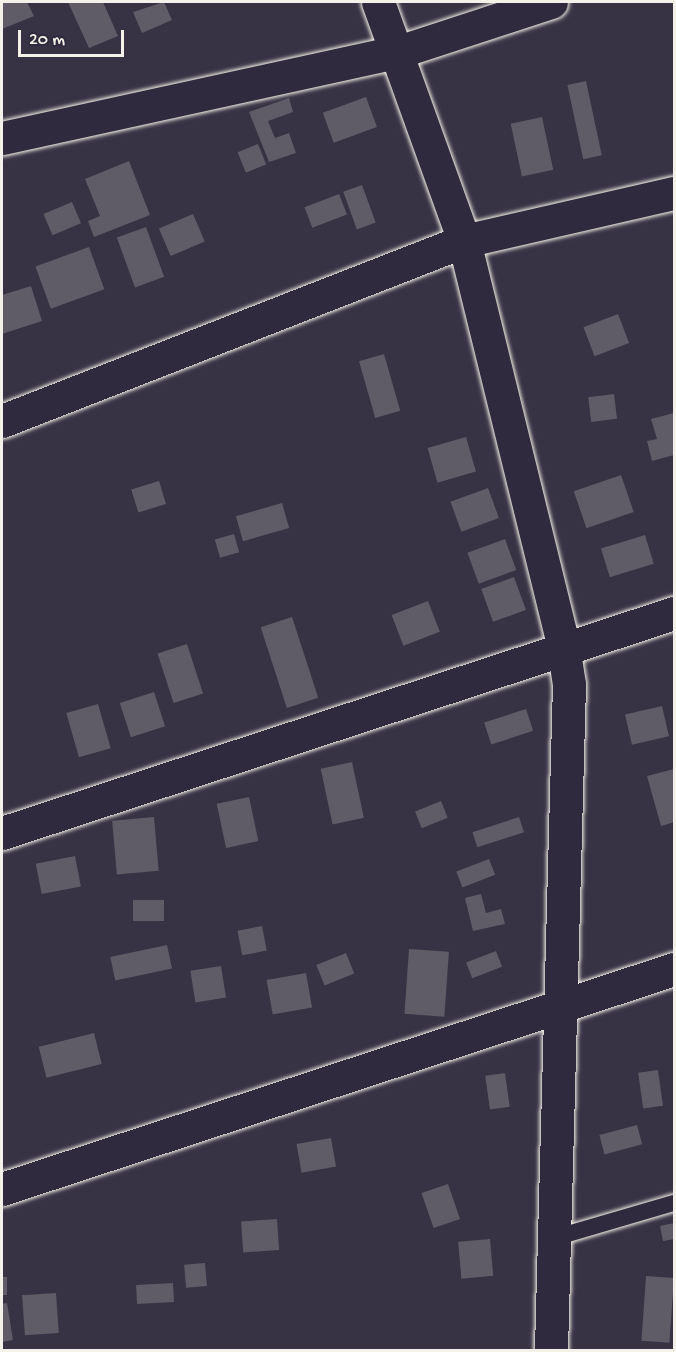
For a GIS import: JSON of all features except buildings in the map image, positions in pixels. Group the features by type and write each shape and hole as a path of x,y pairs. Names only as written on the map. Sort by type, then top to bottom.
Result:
{"street":[{"path":"378,2 398,52 464,241 562,639 561,651 569,684 551,1350"},
{"path":"2,138 398,52 551,2"},
{"path":"2,421 464,241 675,193"},
{"path":"2,833 675,613"},
{"path":"2,1189 675,969"}],"lane":[{"path":"554,1238 675,1203"}]}
